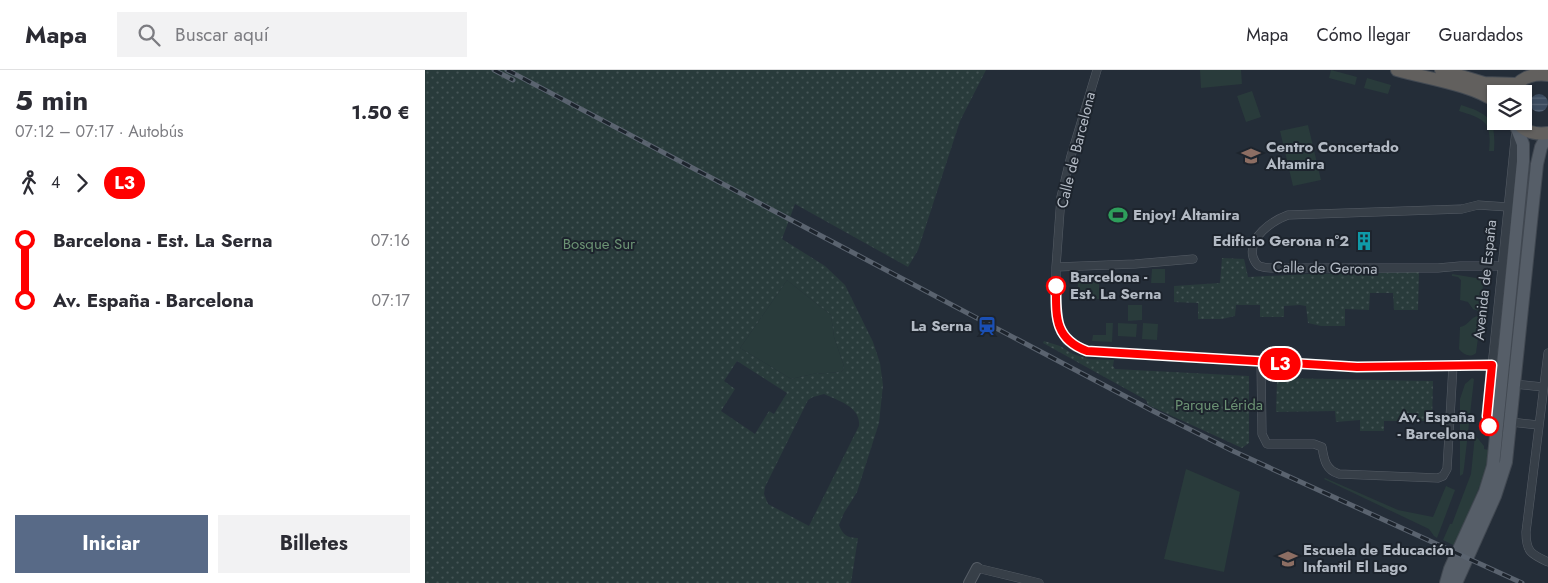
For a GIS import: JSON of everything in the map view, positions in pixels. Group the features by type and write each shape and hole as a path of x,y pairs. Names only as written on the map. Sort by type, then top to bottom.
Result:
{"highway":[{"path":"1397,70 1463,87 1487,98"},
{"path":"1441,70 1483,83 1521,81 1536,74 1548,75"},
{"path":"1524,130 1532,133 1548,133"}],"main road":[{"name":"Avenida de España","path":"1446,583 1485,492 1493,466 1523,162 1523,144 1518,130"},
{"path":"1456,583 1501,480 1506,462 1537,164 1541,146 1548,133"}],"street":[{"name":"Calle de Barcelona","path":"1097,70 1071,156 1061,197 1056,267 1058,322 1067,341 1075,347 1087,351 1357,367 1492,365"},
{"name":"Avenida de España","path":"1496,431 1489,426 1487,416 1516,130"},
{"name":"Calle de Gerona","path":"1502,266 1271,268 1259,266 1253,260 1252,252 1255,240 1264,229 1288,215 1462,210 1478,205 1508,207"},
{"path":"1056,267 1135,264 1193,259"},
{"path":"1548,353 1526,532 1526,544 1529,552 1548,562"},
{"path":"1261,362 1262,434 1267,444 1314,444 1322,448 1328,468 1333,473 1438,478 1443,476 1447,469 1453,366"},
{"path":"1515,384 1543,387"},
{"path":"1496,431 1504,430 1511,422 1539,425"},
{"path":"969,583 977,568 1039,583"},
{"path":"1442,583 1451,569"}],"green space":[{"name":"Bosque Sur","path":"425,70 986,70 960,121 918,250 908,267 795,204 782,239 825,266 845,285 873,342 880,363 883,385 879,423 857,492 839,525 846,535 858,538 851,583 425,583","holes":["787,280 831,315 834,337 844,366 841,372 813,374 791,379 740,348","737,361 787,393 774,414 769,411 755,434 721,411 735,389 724,381","824,394 842,402 853,409 859,419 859,426 809,526 768,504 764,494 765,487 808,400"]},
{"path":"1200,70 1241,70 1242,84 1201,88"},
{"path":"1331,70 1357,77 1355,85 1329,78"},
{"path":"1367,78 1391,85 1388,94 1364,88"},
{"path":"1252,91 1261,117 1246,122 1237,96"},
{"path":"1461,105 1485,115 1487,118 1487,126 1481,120 1459,111"},
{"path":"1308,125 1321,180 1293,186 1280,131"},
{"path":"1488,130 1493,130 1494,151 1489,151"},
{"path":"1222,258 1244,259 1248,277 1419,272 1418,310 1394,310 1393,293 1370,293 1369,310 1345,309 1345,326 1321,326 1308,323 1306,306 1300,305 1284,306 1284,317 1260,317 1260,305 1236,305 1235,316 1222,319 1198,319 1198,303 1174,302 1174,286 1220,283"},
{"path":"1152,269 1165,269 1165,283 1151,283"},
{"path":"1482,270 1484,270 1481,312 1473,309 1468,302 1460,300 1461,280 1458,277 1452,276 1452,274 1482,279"},
{"path":"787,280 831,315 834,337 844,366 841,372 813,374 791,379 740,348"},
{"path":"1078,281 1099,282 1099,299 1077,299"},
{"path":"1128,305 1142,305 1142,320 1128,321"},
{"path":"1477,316 1481,316 1476,353 1467,355 1459,349 1460,327"},
{"path":"1106,323 1113,323 1112,342 1092,341 1093,335 1106,335"},
{"path":"1118,323 1137,324 1136,337 1118,336"},
{"path":"1143,323 1158,324 1157,340 1142,339"},
{"name":"Parque Lérida","path":"1044,341 1088,359 1114,360 1113,366 1115,369 1249,376 1249,443 1242,448 1148,405 1146,400 1043,343"},
{"path":"1277,378 1433,381 1432,421 1384,421 1384,431 1360,431 1360,420 1336,422 1335,411 1276,412"},
{"path":"1472,378 1474,379 1464,468 1463,474 1460,476 1460,399 1465,384"},
{"path":"1475,435 1484,446 1484,449 1489,450 1488,466 1455,546 1443,540 1450,524 1452,524 1471,474"},
{"path":"1186,469 1240,492 1224,572 1164,559"},
{"path":"1325,478 1398,510 1433,517 1446,486 1455,490 1437,538 1429,529"}],"water":[{"path":"1536,95 1542,95 1547,100 1547,106 1542,111 1536,111 1532,108 1532,98"}],"railway":[{"path":"494,70 513,80"},
{"path":"507,70 1153,411 1233,451 1522,583"}],"bus line":[{"name":"L3","path":"1056,286 1058,322 1062,333 1067,341 1075,347 1087,351 1357,367 1492,365 1487,416 1489,426"}],"place":[{"name":"Centro Concertado Altamira","path":"1251,156"},
{"name":"Enjoy! Altamira","path":"1118,215"},
{"name":"Edificio Gerona n°2","path":"1364,241"},
{"name":"Barcelona - Est. La Serna","path":"1056,286"},
{"name":"La Serna","path":"987,326"},
{"name":"Av. España - Barcelona","path":"1489,426"},
{"name":"Escuela de Educación Infantil El Lago","path":"1288,559"}]}
